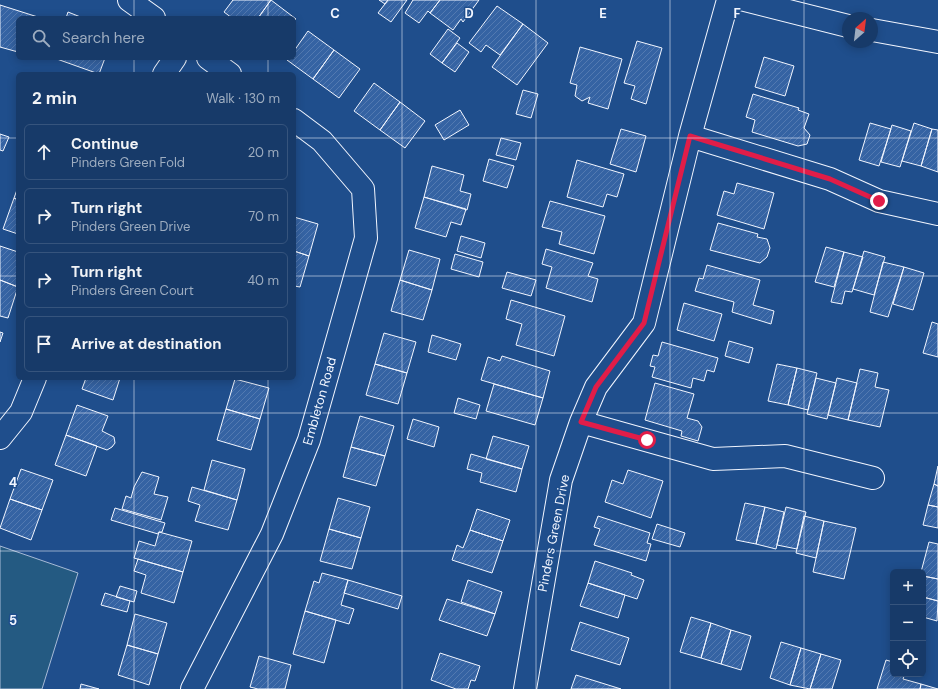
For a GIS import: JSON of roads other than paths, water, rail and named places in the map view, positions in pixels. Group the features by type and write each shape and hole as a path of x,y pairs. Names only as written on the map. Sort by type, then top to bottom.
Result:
{"street":[{"path":"129,0 151,16"},
{"name":"Pinders Green Drive","path":"525,689 561,480 581,422 596,387 644,323 690,136 728,0"},
{"path":"746,0 842,24"},
{"path":"878,31 938,42"},
{"path":"165,72 174,60"},
{"path":"211,60 227,72"},
{"name":"Embleton Road","path":"192,689 272,534 309,440 366,238 363,189 322,141 296,122"},
{"path":"690,136 830,179 879,201 938,214"},
{"path":"0,438 21,412 34,380"},
{"path":"581,422 713,459 785,456 873,478"}]}
